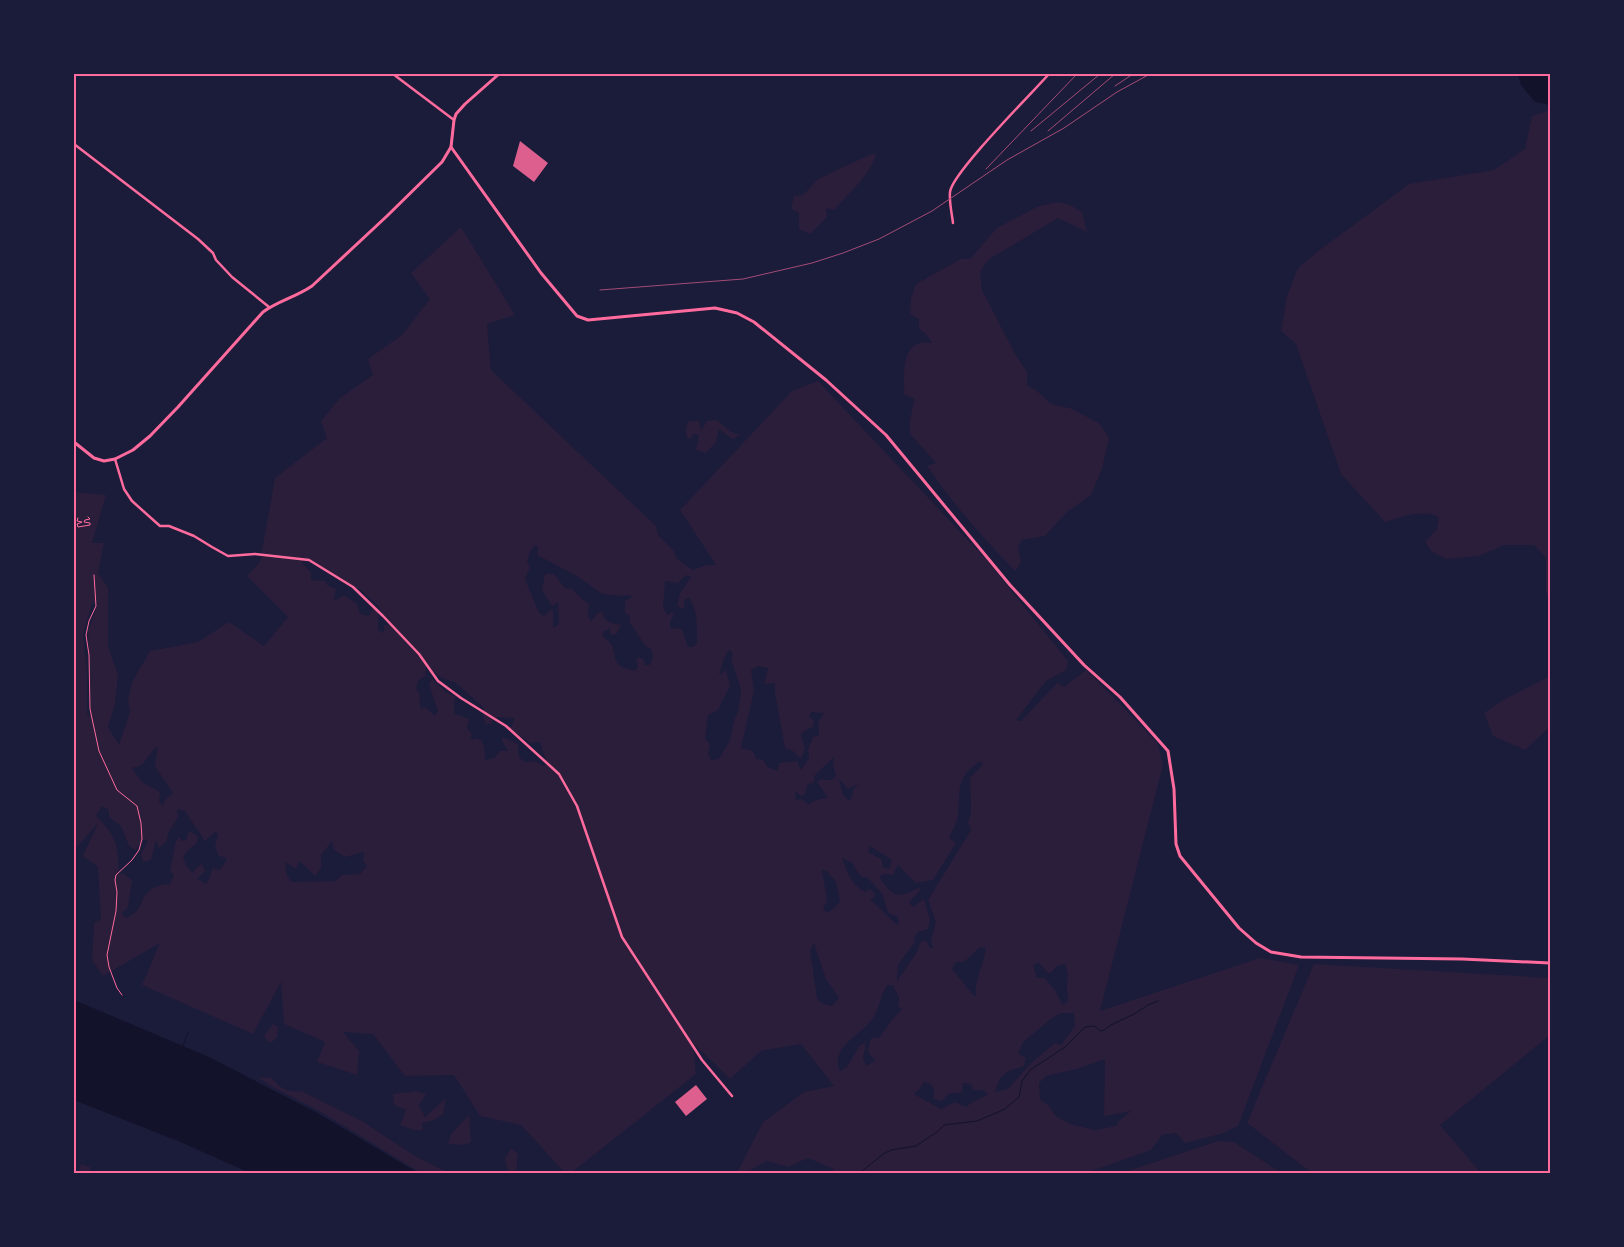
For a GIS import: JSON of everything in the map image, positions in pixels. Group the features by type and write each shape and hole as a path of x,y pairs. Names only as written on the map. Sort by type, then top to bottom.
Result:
{"street":[{"path":"393,74 454,120"},
{"path":"74,442 98,460 107,461 133,450 150,436 263,312 269,307 302,292 327,273 428,177 448,155 451,148 454,120 465,104 499,74"},
{"path":"953,223 950,191 957,178 974,156 1049,74"},
{"path":"74,144 198,239 213,253 216,260 232,277 269,307"},
{"path":"451,148 541,273 577,316 588,320 715,308 737,313 754,322 826,380 886,435 1010,585 1084,665 1120,697 1168,751 1174,789 1176,844 1180,856 1239,928 1256,943 1272,952 1301,957 1462,959 1550,963"},
{"path":"114,459 124,489 132,501 160,526 169,526 194,536 228,556 255,554 309,560 353,587 419,654 438,681 506,726 559,774 577,806 622,937 702,1060 732,1096"}],"path":[{"path":"78,518 77,521 82,522 77,524 78,527 90,525 90,523 84,522 89,520 90,518 88,517"},
{"path":"94,575 96,606 89,621 86,635 89,655 90,709 99,751 117,790 137,806 141,824 142,839 139,850 132,860 116,874 115,880 117,892 116,911 107,954 114,981 122,995"}],"shaded area":[{"path":"1518,74 1550,74 1550,105 1535,102 1521,85"},
{"path":"1550,110 1550,601 1546,592 1546,558 1534,545 1504,545 1479,556 1447,559 1432,552 1425,542 1437,529 1439,517 1419,514 1385,522 1341,474 1296,344 1281,331 1287,296 1298,268 1317,252 1409,184 1494,170 1525,149 1532,116"},
{"path":"871,154 876,154 869,170 834,210 826,208 827,217 810,234 799,229 799,213 791,209 794,196 803,195 818,179"},
{"path":"1058,202 1070,205 1082,212 1087,232 1058,218 988,260 980,272 982,290 1014,352 1027,372 1027,386 1036,390 1049,402 1070,408 1099,423 1109,438 1102,469 1091,495 1067,512 1045,536 1022,540 1018,547 1021,562 1015,571 947,494 927,466 936,463 910,434 914,399 904,394 906,357 914,346 921,343 932,343 927,335 919,329 919,319 910,314 911,298 916,284 961,259 970,259 997,228 1039,206"},
{"path":"461,227 515,315 487,324 491,370 656,526 658,535 673,550 677,559 693,570 706,565 716,565 680,510 792,391 818,381 985,558 1068,661 1066,670 1046,681 1016,720 1021,721 1057,683 1064,687 1086,670 1158,744 1163,765 1100,1011 1260,958 1299,965 1238,1126 1224,1133 1185,1143 1176,1133 1162,1135 1151,1150 1086,1173 828,1173 834,1169 808,1158 788,1167 766,1161 746,1173 737,1173 763,1122 804,1092 834,1086 801,1044 761,1051 730,1079 693,1043 696,1074 571,1173 565,1173 521,1125 480,1116 454,1075 405,1076 373,1034 343,1032 359,1051 357,1075 317,1062 325,1042 284,1024 281,982 253,1034 142,985 160,943 103,976 92,960 94,923 101,919 98,867 83,856 98,823 77,847 74,846 74,492 106,495 92,543 104,543 98,573 108,588 108,646 118,675 115,704 108,727 119,745 130,712 128,701 132,682 150,651 198,642 229,622 264,646 288,617 247,576 260,562 275,478 327,438 321,421 340,398 373,375 368,359 402,335 430,299 411,273","holes":["535,545 538,547 537,555 577,576 602,594 629,595 632,597 625,601 625,613 630,616 629,621 646,647 650,648 653,655 651,664 645,666 644,660 639,657 636,660 638,668 634,671 619,665 615,658 613,647 603,637 603,632 610,628 610,634 616,635 621,625 611,623 605,619 602,612 598,613 591,621 588,616 589,603 572,589 565,588 554,574 545,574 542,590 553,606 558,602 559,624 553,628 553,611 550,610 544,616 539,613 525,579 530,567 527,562 530,552","305,558 362,591 377,605 390,625 384,625 384,633 378,630 378,609 373,608 369,616 360,614 357,604 344,595 334,601 336,589 327,585 325,581 311,580 311,572 302,563","686,575 691,577 680,593 677,606 684,609 684,600 689,598 694,608 697,643 693,647 688,647 682,629 670,628 670,621 674,616 672,612 667,615 663,607 665,581 678,583","98,602 88,631 91,710 89,717 87,714 87,672 83,635 92,603","729,650 733,653 731,659 741,690 738,712 730,740 719,759 711,760 708,754 710,744 705,739 708,715 718,710 730,686 726,670 719,675 724,658","426,666 442,678 456,683 484,708 483,717 486,725 491,723 495,717 515,718 511,727 507,727 531,743 540,742 547,764 543,766 535,761 525,762 519,757 518,744 503,737 502,741 508,751 500,751 494,758 485,760 484,746 481,740 470,738 472,734 467,728 469,719 454,713 456,697 446,692 432,679 429,684 438,711 435,716 425,707 421,709 419,693 416,688 418,681 425,676","758,666 768,668 764,684 775,683 775,693 785,748 793,751 801,759 805,748 801,735 804,731 813,727 814,720 809,717 811,712 824,713 818,723 818,736 813,737 808,749 809,758 801,770 797,761 780,763 777,771 768,767 763,760 756,759 753,751 741,748 754,691 751,670","158,747 155,766 173,793 165,800 163,805 159,802 160,792 142,782 132,768 142,765 154,749","834,757 833,765 836,776 832,780 822,779 817,782 828,798 815,800 809,805 802,799 796,800 795,791 801,796 805,794 808,784 813,783 814,776","981,761 983,764 970,778 971,812 968,822 971,830 928,900 936,922 931,940 933,948 930,948 926,940 920,942 917,952 897,981 898,965 915,942 914,938 918,932 928,929 930,919 924,899 913,907 909,903 921,889 918,888 905,894 897,895 890,890 880,876 885,874 894,875 898,865 916,883 933,880 956,843 949,838 956,824 959,791 966,773","839,779 848,789 858,784 853,790 853,795 849,801 843,795","102,806 109,810 109,817 121,826 129,846 135,850 144,839 148,841 141,854 143,862 151,860 156,840 159,848 166,842 169,832 178,817 177,809 185,811 205,841 215,832 218,834 215,846 218,855 227,859 220,870 213,868 206,884 197,879 205,871 202,864 193,873 187,867 183,858 187,851 196,844 198,836 189,831 186,840 182,841 179,837 176,841 170,871 174,875 170,884 158,886 151,890 146,894 133,915 125,918 122,913 128,907 132,880 124,874 119,874 116,845 106,827 96,816","332,841 334,850 345,857 364,852 363,861 367,866 360,874 342,875 335,881 292,882 287,876 285,862 296,869 300,861 315,876 321,868 321,855","870,846 892,860 889,869 883,867 881,859 868,852","842,858 852,863 861,877 867,877 883,895 888,913 897,916 899,921 897,925 870,899 875,894 870,889 865,892 850,878","822,870 827,871 836,882 840,902 828,913 823,909 827,900","814,943 826,979 839,998 832,1006 821,1003 817,998 810,950","980,947 986,948 976,984 976,996 973,995 952,969 956,962 964,962","1039,963 1048,973 1052,972 1057,966 1065,964 1068,974 1067,1003 1062,1004 1055,990 1045,978 1037,978 1033,965","887,985 893,985 899,998 898,1006 902,1009 879,1038 873,1037 870,1040 868,1052 875,1061 866,1066 863,1058 866,1043 860,1045 847,1067 840,1071 839,1055 843,1048 868,1024 877,1010","1061,1013 1074,1013 1075,1026 1061,1045 1055,1043 1030,1064 1008,1089 995,1092 999,1081 1005,1074 1024,1066 1026,1058 1018,1054 1023,1042 1052,1018","1105,1059 1104,1116 1131,1111 1116,1126 1095,1130 1070,1124 1056,1116 1048,1105 1040,1099 1039,1083 1046,1076 1077,1069","924,1082 931,1084 934,1090 934,1099 942,1101 948,1094 962,1092 963,1083 971,1084 973,1090 983,1090 988,1094 966,1107 955,1102 941,1109 914,1094"]},
{"path":"717,420 731,432 741,435 732,439 719,429 716,442 706,453 696,450 699,435 694,434 691,438 687,438 686,428 689,421 699,421 701,431 707,421"},
{"path":"1550,676 1550,727 1525,750 1493,736 1484,713 1505,699"},
{"path":"1314,964 1550,978 1550,1035 1440,1125 1481,1173 1312,1173 1247,1123"},
{"path":"74,1000 209,1057 321,1115 418,1173 250,1173 178,1141 74,1100"},
{"path":"273,1024 278,1027 277,1037 272,1042 268,1042 264,1036"},
{"path":"258,1077 272,1078 285,1089 301,1091 362,1121 415,1156 449,1173 421,1173 321,1112"},
{"path":"416,1091 426,1094 419,1105 425,1117 446,1098 443,1114 434,1120 422,1123 423,1130 414,1130 400,1125 406,1110 394,1105 393,1094"},
{"path":"469,1115 471,1142 465,1145 448,1144 451,1134"},
{"path":"1218,1141 1234,1142 1281,1173 1122,1173"},
{"path":"511,1148 518,1154 516,1173 508,1173 505,1159"},
{"path":"81,1164 90,1167 91,1173 78,1173"}],"building":[{"path":"520,141 548,163 534,182 513,166"},
{"path":"696,1085 707,1099 686,1116 675,1102"}],"waterway":[{"path":"860,1173 883,1154 891,1150 916,1146 944,1125 977,1121 1005,1109 1019,1097 1022,1081 1030,1070 1065,1047 1085,1027 1094,1026 1101,1031 1104,1030 1158,1001"},
{"path":"183,1046 188,1032"}],"railway":[{"path":"986,169 1077,74"},
{"path":"1031,131 1100,74"},
{"path":"1048,131 1115,74"},
{"path":"1115,86 1133,74"},
{"path":"600,290 743,279 812,263 879,239 932,211 1007,160 1064,128 1117,92 1150,74"}]}
